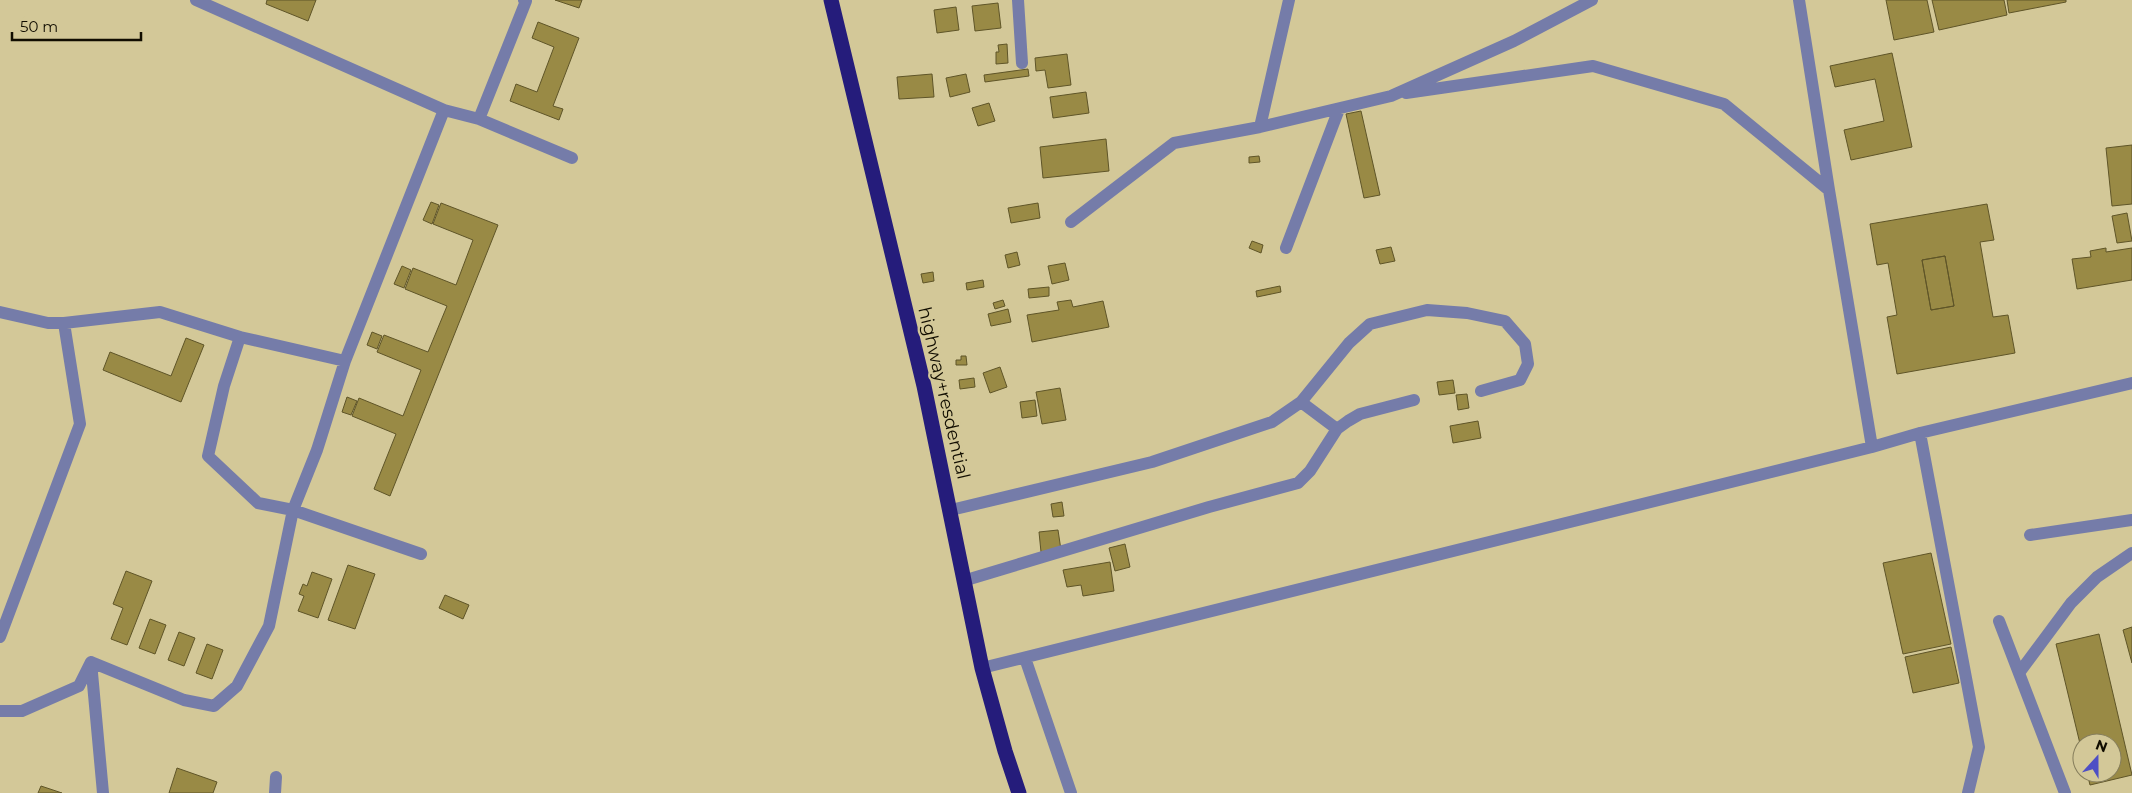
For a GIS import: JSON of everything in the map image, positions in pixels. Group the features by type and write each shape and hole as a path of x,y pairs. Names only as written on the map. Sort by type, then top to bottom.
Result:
{"highway":[{"name":"highway+resdential","path":"830,0 924,386 982,668 1005,751 1020,793"}],"street":[{"path":"196,0 444,110 479,118 572,158"},
{"path":"479,118 526,1 524,0"},
{"path":"1018,0 1022,63"},
{"path":"1260,126 1289,0"},
{"path":"1391,96 1514,41 1592,0"},
{"path":"1799,0 1872,447"},
{"path":"1071,222 1174,143 1339,109 1391,96 1593,66 1724,104 1829,190"},
{"path":"1286,248 1339,109"},
{"path":"90,662 184,700 214,706 237,686 269,626 293,510 317,450 345,361 444,110"},
{"path":"951,510 1152,462 1272,422 1301,402 1349,343 1370,324 1427,310 1466,313 1505,321 1525,344 1528,364 1520,380 1481,391"},
{"path":"0,312 48,323 64,323 160,312 240,336 345,361"},
{"path":"0,637 80,424 64,323"},
{"path":"240,336 224,386 208,456 258,503 293,510 421,554"},
{"path":"982,668 1872,447 1920,433 2132,383"},
{"path":"963,581 1209,507 1298,483 1310,471 1337,430 1360,414 1414,400"},
{"path":"1301,402 1337,430"},
{"path":"1920,433 1978,747 1968,793"},
{"path":"2030,535 2132,520"},
{"path":"2019,672 2071,604 2097,577 2132,553"},
{"path":"1999,621 2065,793"},
{"path":"1025,658 1071,793"},
{"path":"0,711 22,711 79,686 90,662"},
{"path":"90,662 103,793"},
{"path":"274,793 276,777"}],"building":[{"path":"267,0 316,0 308,21 266,4"},
{"path":"555,0 582,0 579,8"},
{"path":"1886,0 1927,0 1934,32 1894,40"},
{"path":"1932,0 2004,0 2007,15 1939,30"},
{"path":"2007,0 2066,0 2066,2 2009,13"},
{"path":"998,3 1001,28 975,31 972,6"},
{"path":"956,7 959,30 937,33 934,10"},
{"path":"538,22 579,38 553,106 563,109 559,120 510,101 516,84 537,92 554,47 532,38"},
{"path":"1007,44 1008,63 996,64 996,52 999,52 998,45"},
{"path":"1892,53 1912,147 1851,160 1844,130 1884,121 1875,79 1835,87 1830,66"},
{"path":"1067,54 1071,85 1048,88 1045,70 1036,71 1035,58"},
{"path":"1028,69 1029,76 985,82 984,75"},
{"path":"932,74 934,97 899,99 897,77"},
{"path":"966,74 970,92 950,97 946,78"},
{"path":"1086,92 1089,113 1053,118 1050,97"},
{"path":"989,103 995,121 978,126 972,108"},
{"path":"1361,111 1380,195 1364,198 1346,114"},
{"path":"1106,139 1109,171 1043,178 1040,147"},
{"path":"2132,145 2132,204 2112,206 2106,148"},
{"path":"1259,156 1260,162 1249,163 1249,157"},
{"path":"431,202 439,205 432,224 423,220"},
{"path":"441,203 498,225 390,496 374,489 396,434 352,416 359,398 403,416 421,370 377,352 384,335 428,352 447,306 405,289 413,268 456,285 473,240 433,224"},
{"path":"1038,203 1040,218 1011,223 1008,208"},
{"path":"1987,204 1994,240 1980,242 1993,317 2008,315 2015,353 1897,374 1887,317 1897,315 1888,263 1877,265 1870,224","holes":["1945,256 1954,306 1931,310 1922,260"]},
{"path":"2127,213 2132,241 2117,243 2112,216"},
{"path":"1252,241 1263,245 1261,253 1249,248"},
{"path":"1391,247 1395,261 1380,264 1376,250"},
{"path":"2106,248 2106,252 2132,248 2132,280 2077,289 2072,259 2091,257 2090,251"},
{"path":"1017,252 1020,265 1008,268 1005,255"},
{"path":"1945,256 1954,306 1931,310 1922,260"},
{"path":"1065,263 1069,280 1052,284 1048,266"},
{"path":"402,266 411,270 404,288 394,284"},
{"path":"933,272 934,281 923,283 921,274"},
{"path":"983,280 984,287 967,290 966,283"},
{"path":"1280,286 1281,292 1257,297 1256,291"},
{"path":"1049,287 1049,296 1029,298 1028,289"},
{"path":"1003,300 1005,306 995,309 993,303"},
{"path":"1071,300 1073,307 1103,301 1109,327 1032,342 1027,315 1059,310 1057,302"},
{"path":"1008,309 1011,322 991,326 988,314"},
{"path":"372,332 382,336 377,349 367,345"},
{"path":"186,338 204,345 181,402 103,370 110,352 171,376"},
{"path":"961,356 966,356 967,365 956,365 956,360 961,360"},
{"path":"1000,367 1007,387 990,393 983,373"},
{"path":"974,378 975,387 960,389 959,380"},
{"path":"1453,380 1455,393 1439,395 1437,382"},
{"path":"1060,388 1066,420 1042,424 1036,392"},
{"path":"1467,394 1469,408 1458,410 1456,395"},
{"path":"347,397 357,401 351,415 342,412"},
{"path":"1035,400 1037,416 1022,418 1020,402"},
{"path":"1478,421 1481,438 1453,443 1450,426"},
{"path":"1062,502 1064,516 1053,517 1051,504"},
{"path":"1058,530 1061,550 1041,552 1039,532"},
{"path":"1125,544 1130,567 1115,571 1109,548"},
{"path":"1931,553 1951,644 1903,654 1883,563"},
{"path":"1110,562 1114,591 1083,596 1081,585 1067,587 1063,570"},
{"path":"348,565 375,574 355,629 328,620"},
{"path":"126,571 152,581 127,645 111,639 123,608 113,604"},
{"path":"312,572 332,579 318,618 298,611 304,596 299,594 303,584 307,586"},
{"path":"445,595 469,605 463,619 439,608"},
{"path":"150,619 166,625 155,654 139,648"},
{"path":"2132,627 2132,663 2123,630"},
{"path":"179,632 195,638 184,666 168,660"},
{"path":"2099,634 2132,775 2122,777 2122,733 2077,733 2056,644"},
{"path":"207,644 223,650 212,679 196,673"},
{"path":"1951,647 1959,683 1913,693 1905,657"},
{"path":"177,768 217,782 213,793 169,793"},
{"path":"41,786 62,793 38,793"}]}
